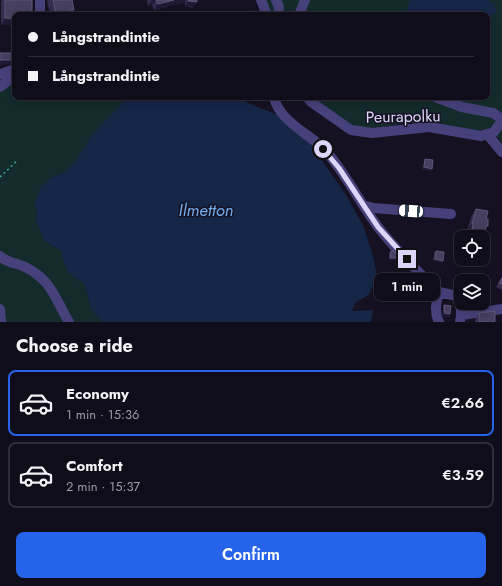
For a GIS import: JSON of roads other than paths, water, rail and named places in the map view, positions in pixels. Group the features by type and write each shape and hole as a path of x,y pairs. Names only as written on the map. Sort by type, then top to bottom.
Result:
{"street":[{"path":"40,0 40,12"},
{"path":"261,0 266,12"},
{"path":"276,0 279,7 278,12"},
{"path":"300,12 305,0"},
{"path":"0,74 12,70"},
{"path":"0,87 12,78"},
{"path":"275,100 276,106 286,117 323,149 331,158 386,237 439,292 457,296 461,318 502,309"},
{"name":"Peurapolku","path":"314,100 351,130 372,133 430,127 481,136 487,134"},
{"path":"442,100 462,107 492,114 501,123 493,133 487,134"},
{"path":"487,134 502,152"},
{"path":"363,205 373,208 450,214"},
{"path":"0,256 4,260 25,267 45,280 52,289 69,322"},
{"path":"439,292 436,303 436,315 439,322"},
{"path":"0,309 1,322"}],"water":[{"path":"410,0 488,0 494,4 497,12 490,16 490,12 407,12"},
{"name":"Ilmetton","path":"125,100 244,100 278,115 309,142 346,195 364,227 374,260 377,276 369,295 356,302 352,311 373,310 371,322 103,322 91,309 85,285 67,271 61,251 44,240 36,220 37,213 35,205 40,188 52,177 65,172 76,161 92,135"}]}
